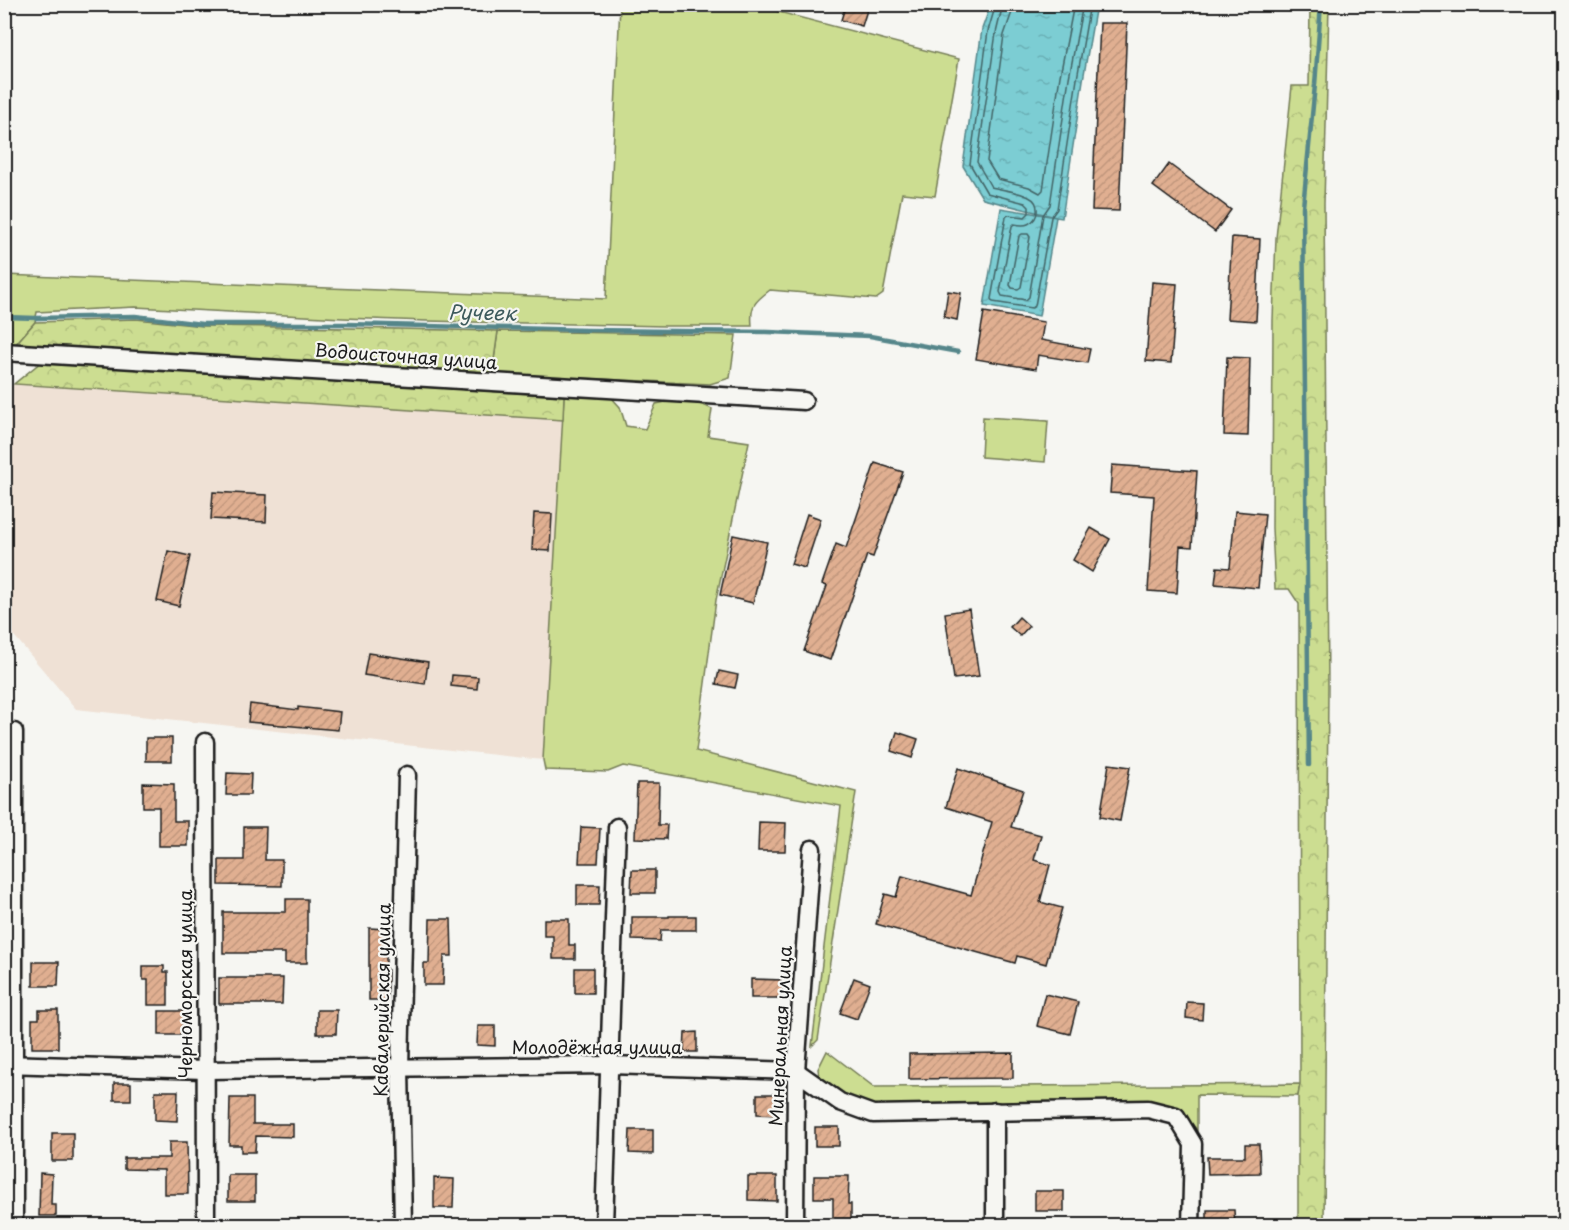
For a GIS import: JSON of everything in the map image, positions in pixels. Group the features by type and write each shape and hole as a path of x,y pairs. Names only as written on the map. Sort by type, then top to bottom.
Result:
{"street":[{"name":"Водоисточная улица","path":"4,352 804,401"},
{"path":"14,732 10,1064 14,1226"},
{"name":"Черноморская улица","path":"205,742 206,1226"},
{"name":"Кавалерийская улица","path":"404,1226 400,1068 407,776"},
{"path":"604,1226 617,827"},
{"name":"Минеральная улица","path":"795,1226 796,1071 812,849"},
{"name":"Молодёжная улица","path":"10,1064 205,1070 610,1065 796,1071"},
{"path":"796,1071 840,1101 873,1114 1148,1109 1176,1116 1193,1144 1191,1226"},
{"path":"995,1111 995,1226"}],"shaded area":[{"path":"14,384 563,420 543,760 76,709 5,625 4,390"}],"green space":[{"path":"620,5 752,5 959,59 935,196 902,193 883,294 876,299 770,290 754,305 752,326 427,321 135,307 37,312 35,322 14,346 5,345 5,275 606,299"},
{"path":"1310,5 1329,5 1324,204 1328,686 1324,1226 1298,1225 1299,604 1289,589 1275,589 1272,528 1273,320 1276,238 1292,86 1309,86"},
{"path":"136,319 203,326 498,331 492,374 14,346 35,322"},
{"path":"498,331 736,335 730,378 710,384 492,374"},
{"path":"41,362 564,396 563,420 14,384"},
{"path":"564,396 611,397 620,407 626,426 645,429 656,404 677,401 699,404 712,409 708,436 749,442 716,600 696,751 856,792 818,1040 812,1046 841,806 623,766 608,772 545,770 543,760"},
{"path":"983,417 1048,421 1045,462 981,457"},
{"path":"827,1051 874,1087 1300,1084 1298,1096 1197,1095 1197,1130 1184,1114 1167,1105 1146,1103 873,1107 845,1097 820,1083 818,1069"}],"water":[{"path":"991,4 1096,5 1062,218 983,199 963,166 982,29"},
{"path":"1001,208 1056,217 1039,316 984,306"}],"building":[{"path":"846,4 867,10 862,26 841,20"},
{"path":"1100,23 1127,23 1119,211 1092,210"},
{"path":"1169,164 1231,210 1215,232 1153,186"},
{"path":"1232,237 1260,239 1256,321 1227,319"},
{"path":"1152,282 1177,284 1171,363 1146,361"},
{"path":"948,291 961,293 957,320 944,317"},
{"path":"984,312 1044,322 1041,340 1090,349 1087,363 1038,355 1036,369 976,359"},
{"path":"1227,357 1250,358 1248,436 1224,435"},
{"path":"875,463 903,472 873,557 867,555 830,660 804,651 827,586 822,584 836,544 846,548"},
{"path":"1112,465 1197,471 1192,547 1180,546 1177,593 1148,591 1154,496 1110,493"},
{"path":"213,492 267,495 266,522 211,519"},
{"path":"1235,511 1265,514 1258,588 1215,584 1217,567 1230,568"},
{"path":"534,513 552,514 550,551 532,550"},
{"path":"807,514 821,519 805,568 791,564"},
{"path":"1091,528 1110,539 1092,572 1073,560"},
{"path":"733,535 767,542 753,603 720,595"},
{"path":"168,551 190,556 179,606 157,601"},
{"path":"969,609 979,676 954,679 945,613"},
{"path":"1019,617 1029,626 1020,636 1010,627"},
{"path":"368,653 428,662 425,684 364,675"},
{"path":"719,671 738,675 735,688 716,684"},
{"path":"452,675 478,677 477,689 451,686"},
{"path":"250,704 340,712 338,730 248,722"},
{"path":"897,732 918,739 912,758 891,751"},
{"path":"146,738 172,738 172,761 146,761"},
{"path":"1109,764 1130,767 1120,821 1100,817"},
{"path":"958,768 1023,790 1011,827 1041,835 1034,860 1050,865 1040,902 1062,908 1046,964 1017,956 1015,963 876,924 885,894 896,897 902,876 971,895 992,822 946,807"},
{"path":"227,773 251,774 250,795 226,795"},
{"path":"143,783 174,784 174,821 188,821 188,846 159,846 159,807 143,807"},
{"path":"637,783 659,783 658,825 667,825 666,839 635,838"},
{"path":"759,822 786,823 785,851 758,851"},
{"path":"244,827 266,827 265,860 282,860 282,886 219,885 219,860 244,860"},
{"path":"581,827 600,828 598,863 579,863"},
{"path":"632,870 655,870 655,893 631,893"},
{"path":"577,885 600,885 599,905 577,905"},
{"path":"286,899 307,899 307,963 285,963 285,953 223,953 223,912 286,912"},
{"path":"696,916 696,930 661,930 660,941 632,940 632,917"},
{"path":"430,919 451,919 452,956 444,956 443,985 424,985 424,963 429,963"},
{"path":"544,919 569,919 569,945 575,945 575,959 553,959 553,936 544,936"},
{"path":"369,928 386,929 388,1000 369,1000"},
{"path":"33,962 59,962 58,986 33,986"},
{"path":"143,966 164,966 164,972 168,972 168,1005 148,1005 148,980 143,980"},
{"path":"575,968 593,968 593,993 575,993"},
{"path":"219,978 283,978 282,1004 219,1004"},
{"path":"854,978 870,984 857,1019 840,1013"},
{"path":"751,979 783,980 782,998 751,998"},
{"path":"1045,994 1078,1002 1070,1034 1037,1026"},
{"path":"1187,1002 1203,1003 1202,1020 1186,1018"},
{"path":"39,1010 58,1010 58,1048 32,1048 32,1019 39,1019"},
{"path":"317,1010 337,1010 336,1034 317,1034"},
{"path":"159,1011 183,1011 183,1035 159,1035"},
{"path":"478,1026 495,1026 495,1046 477,1045"},
{"path":"697,1032 697,1052 684,1052 685,1033"},
{"path":"1013,1053 1013,1078 909,1079 909,1054"},
{"path":"114,1083 131,1083 131,1100 114,1100"},
{"path":"155,1091 178,1091 177,1121 155,1120"},
{"path":"757,1094 776,1094 776,1115 757,1114"},
{"path":"230,1098 253,1098 253,1124 293,1124 293,1137 256,1136 255,1152 241,1152 241,1145 229,1145"},
{"path":"815,1127 839,1127 839,1146 815,1146"},
{"path":"630,1130 653,1130 653,1154 629,1153"},
{"path":"52,1133 73,1133 73,1161 52,1161"},
{"path":"169,1142 187,1142 188,1194 164,1194 164,1170 124,1169 124,1158 169,1158"},
{"path":"1245,1144 1259,1144 1260,1173 1208,1174 1207,1157 1245,1157"},
{"path":"40,1173 52,1174 51,1205 56,1205 56,1216 39,1216"},
{"path":"228,1175 255,1175 255,1201 228,1201"},
{"path":"748,1176 777,1176 777,1201 748,1200"},
{"path":"814,1176 849,1176 848,1204 851,1204 851,1226 833,1226 833,1198 814,1198"},
{"path":"434,1178 454,1179 453,1208 434,1208"},
{"path":"1035,1191 1064,1191 1064,1211 1035,1211"},
{"path":"1207,1210 1234,1210 1235,1226 1207,1226"}],"waterway":[{"path":"1309,765 1303,207 1321,4"},
{"name":"Ручеек","path":"4,317 135,316 202,324 346,324 768,332 870,336 958,352"}]}
